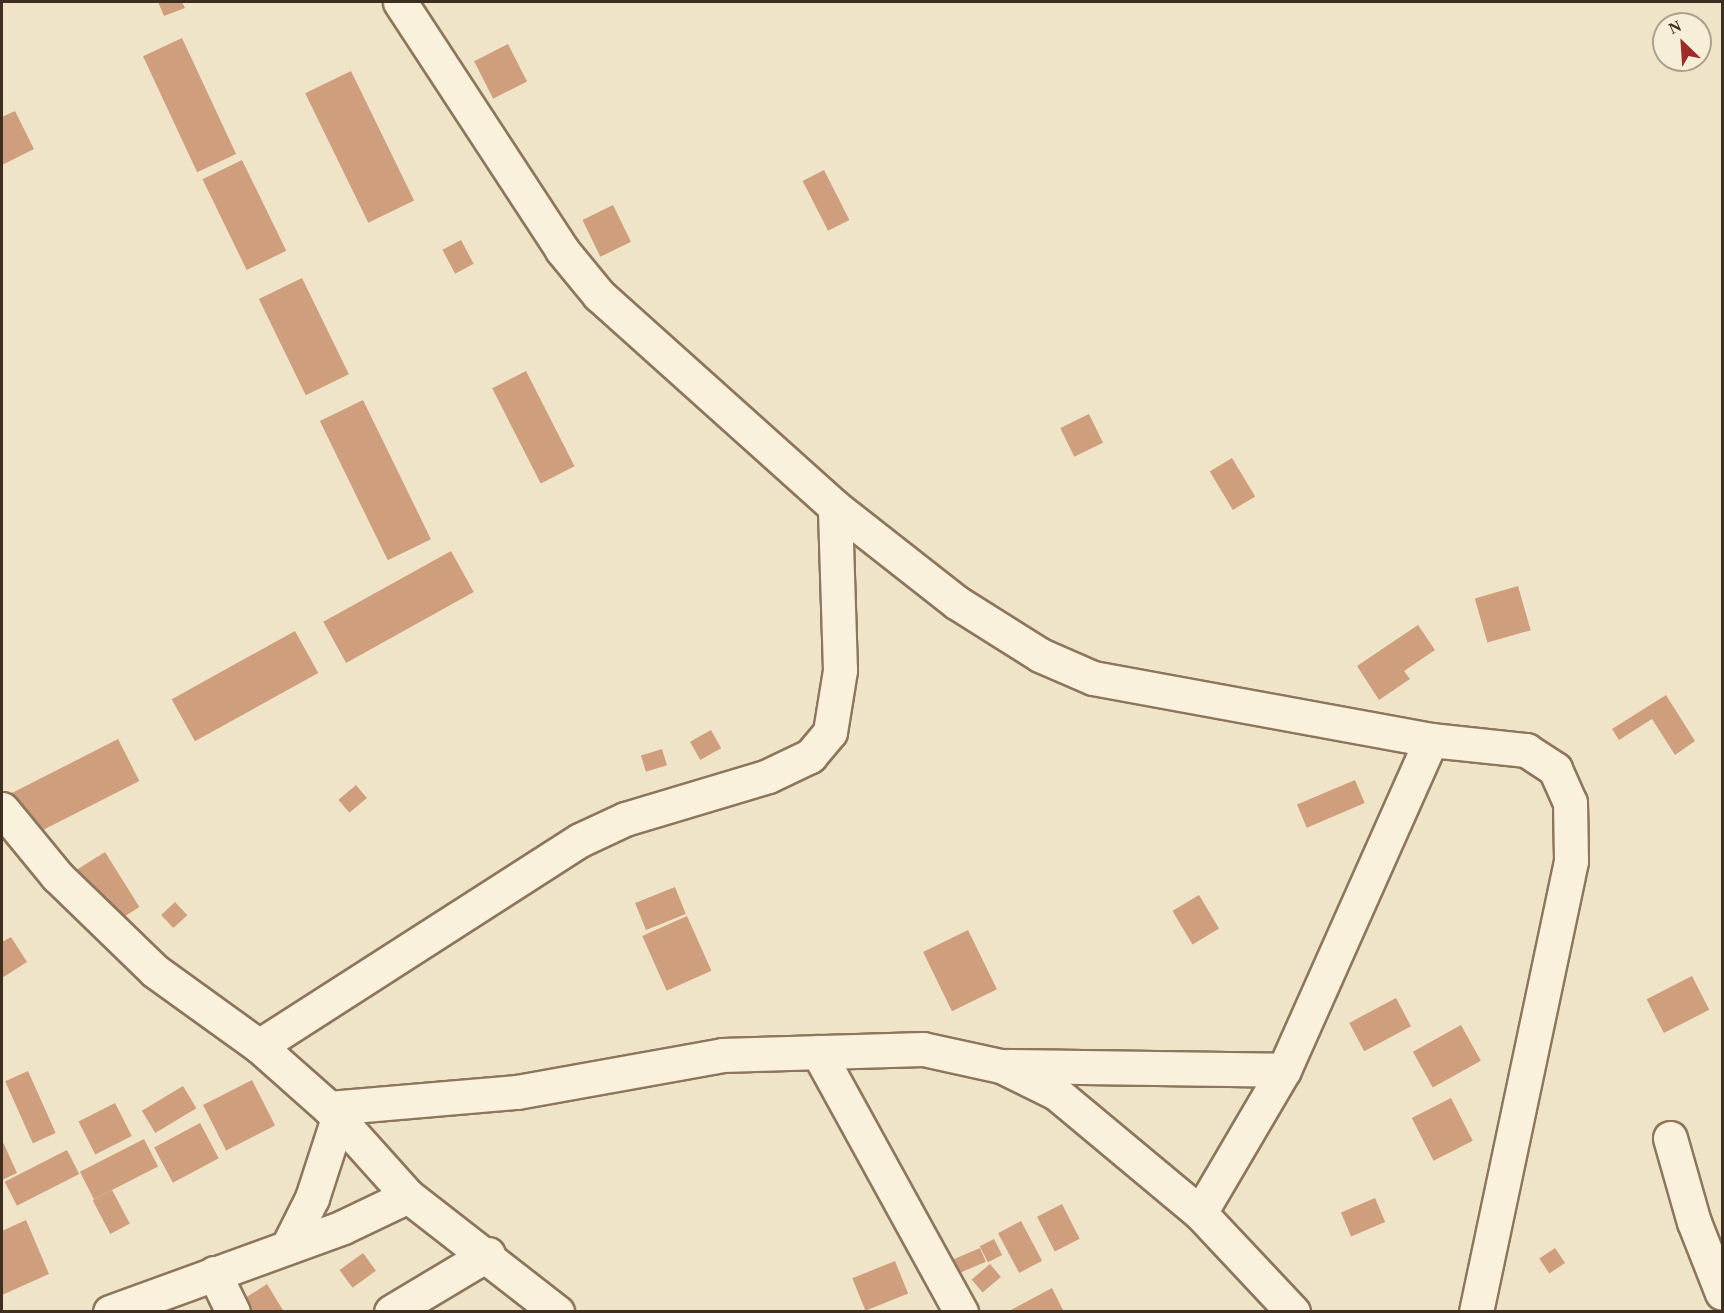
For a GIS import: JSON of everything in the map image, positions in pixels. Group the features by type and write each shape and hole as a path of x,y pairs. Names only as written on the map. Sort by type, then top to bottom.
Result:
{"street":[{"path":"400,2 562,250 599,295 835,507 956,602 1040,655 1093,678 1431,740 1526,750 1555,769 1570,802 1571,861 1476,1311"},
{"path":"259,1046 580,840 625,819 768,776 810,756 830,732 840,670 835,507"},
{"path":"1200,1213 1284,1070 1431,740"},
{"path":"2,809 57,876 155,971 259,1046 333,1113 408,1196 488,1254 557,1311"},
{"path":"333,1113 517,1092 722,1055 923,1049 1001,1065 1284,1070"},
{"path":"819,1052 961,1311"},
{"path":"1001,1065 1056,1093 1200,1213 1293,1311"},
{"path":"288,1246 312,1198 333,1113"},
{"path":"1670,1138 1694,1222 1722,1293"},
{"path":"110,1311 343,1227 408,1196"},
{"path":"392,1311 488,1254"},
{"path":"214,1273 233,1311"}],"building":[{"path":"158,2 182,2 185,8 164,16"},
{"path":"182,38 236,154 197,172 143,56"},
{"path":"508,44 527,81 493,99 474,61"},
{"path":"351,71 414,200 368,223 305,93"},
{"path":"15,111 34,149 2,165 2,117"},
{"path":"242,160 286,251 247,270 202,179"},
{"path":"824,170 849,220 828,231 803,181"},
{"path":"613,205 631,242 600,257 582,220"},
{"path":"461,240 474,264 455,274 442,250"},
{"path":"302,278 349,374 306,395 259,299"},
{"path":"526,371 575,466 541,484 492,388"},
{"path":"363,400 431,539 388,560 320,421"},
{"path":"1089,414 1103,443 1074,457 1060,428"},
{"path":"1232,458 1255,497 1233,510 1210,471"},
{"path":"451,551 474,592 346,663 323,622"},
{"path":"1518,586 1531,630 1487,643 1475,598"},
{"path":"1418,625 1435,650 1404,671 1410,679 1379,700 1357,666"},
{"path":"295,631 318,673 195,741 172,699"},
{"path":"1666,695 1695,741 1675,755 1652,719 1619,740 1612,729"},
{"path":"711,730 721,748 700,760 690,742"},
{"path":"118,739 139,781 30,837 8,795"},
{"path":"662,749 667,765 646,772 641,755"},
{"path":"1355,780 1365,803 1307,828 1297,805"},
{"path":"356,785 367,798 349,813 338,800"},
{"path":"105,852 139,907 106,928 72,873"},
{"path":"675,887 686,914 646,930 635,903"},
{"path":"1199,895 1219,928 1193,944 1172,911"},
{"path":"175,902 187,915 173,928 161,915"},
{"path":"687,916 711,971 667,991 642,936"},
{"path":"968,930 997,989 952,1011 923,952"},
{"path":"11,937 27,962 2,978 2,942"},
{"path":"1692,976 1709,1010 1664,1033 1647,999"},
{"path":"1396,998 1411,1026 1364,1051 1349,1023"},
{"path":"1461,1025 1481,1061 1433,1088 1413,1052"},
{"path":"28,1071 56,1133 33,1143 5,1081"},
{"path":"252,1080 275,1125 226,1150 203,1105"},
{"path":"183,1086 196,1108 155,1133 142,1111"},
{"path":"1451,1098 1473,1141 1434,1161 1412,1118"},
{"path":"115,1103 132,1136 95,1155 78,1122"},
{"path":"200,1123 219,1158 173,1183 154,1147"},
{"path":"144,1139 158,1167 94,1199 80,1172"},
{"path":"2,1140 17,1173 2,1180"},
{"path":"67,1150 79,1174 17,1206 5,1182"},
{"path":"112,1190 130,1224 110,1234 93,1200"},
{"path":"1375,1198 1385,1222 1351,1236 1341,1212"},
{"path":"1062,1204 1080,1239 1055,1251 1037,1217"},
{"path":"26,1220 49,1274 2,1295 2,1231"},
{"path":"1021,1221 1042,1261 1019,1273 998,1233"},
{"path":"994,1239 1002,1255 988,1262 980,1246"},
{"path":"980,1248 986,1262 958,1274 952,1260"},
{"path":"1555,1248 1565,1263 1549,1274 1539,1259"},
{"path":"363,1253 376,1271 352,1288 340,1270"},
{"path":"895,1261 908,1293 865,1311 852,1278"},
{"path":"990,1264 1001,1277 983,1292 972,1279"},
{"path":"267,1284 284,1312 241,1312 236,1304"},
{"path":"1052,1288 1064,1312 1007,1312"}]}
